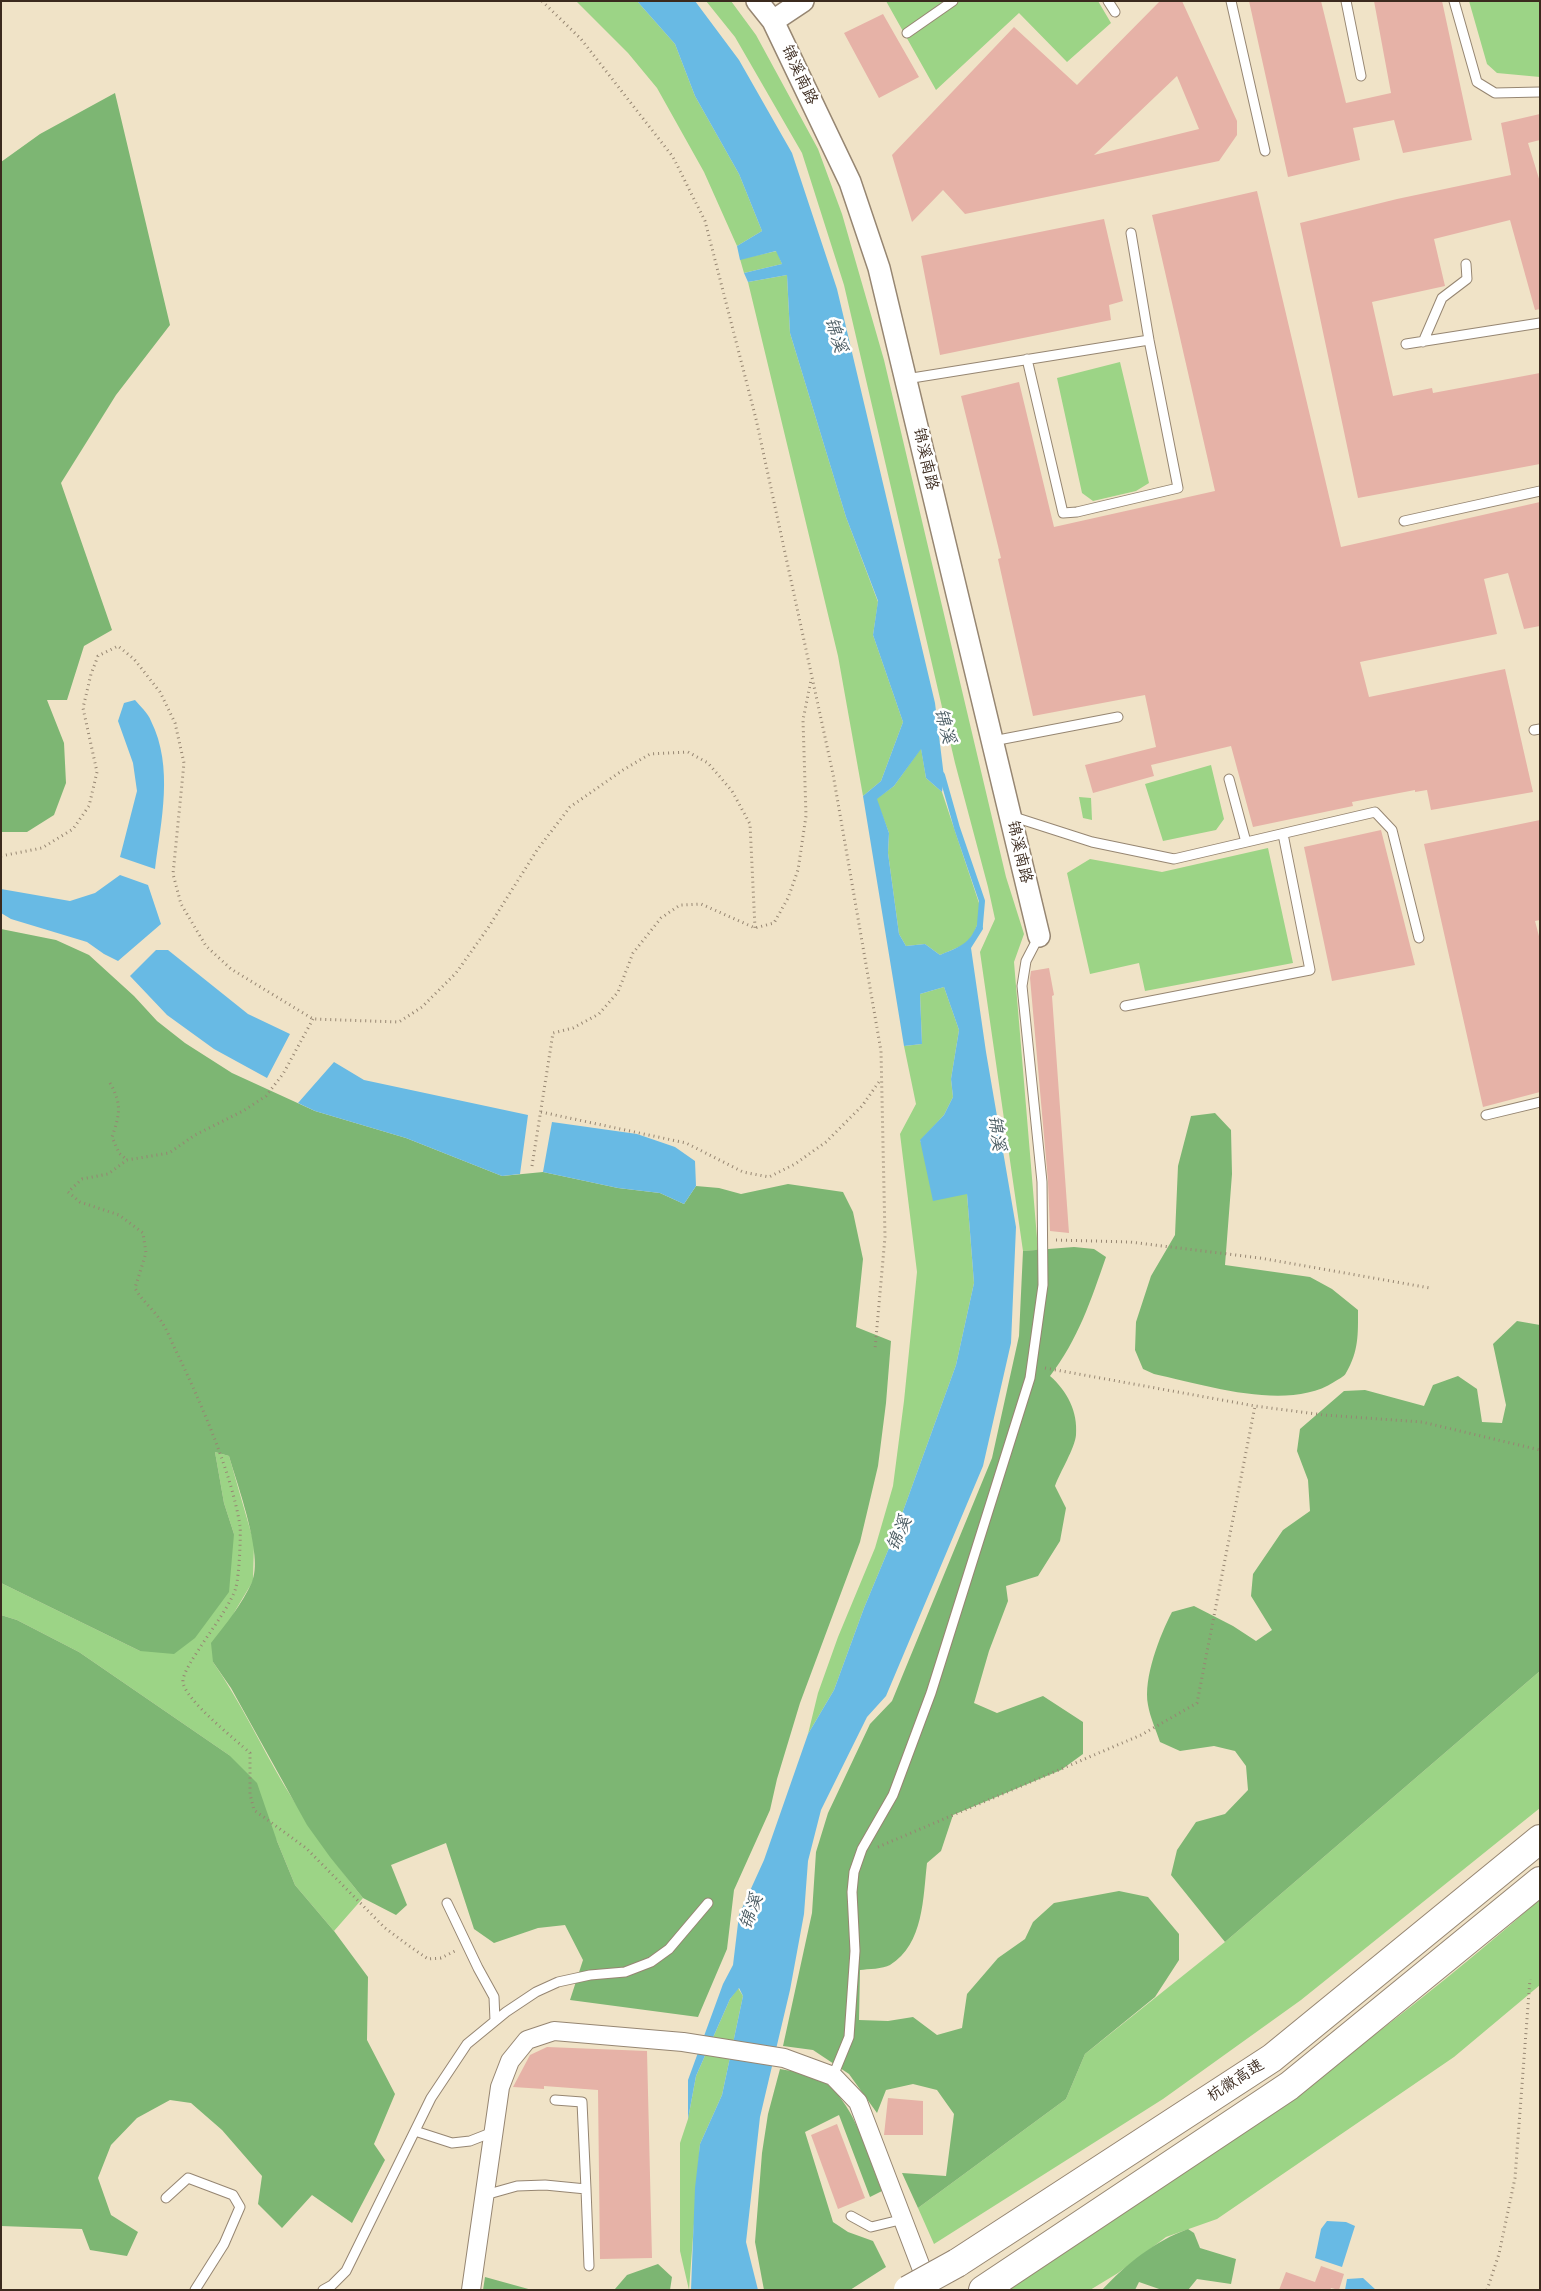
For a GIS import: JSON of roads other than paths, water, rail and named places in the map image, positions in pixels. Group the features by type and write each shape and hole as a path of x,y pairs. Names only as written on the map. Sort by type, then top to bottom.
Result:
{"highway":[{"name":"杭徽高速","path":"908,2290 957,2262 1272,2058 1540,1839"},
{"name":"杭徽高速","path":"983,2290 1289,2086 1540,1881"}],"street":[{"name":"锦溪南路","path":"757,1 773,21 850,182 879,268 1039,936"},
{"path":"773,21 803,1"},
{"path":"471,2290 500,2087 510,2061 527,2040 554,2031 683,2042 784,2058 833,2076 858,2102 930,2290"}],"lane":[{"path":"907,33 953,1"},
{"path":"1108,1 1115,12"},
{"path":"1231,1 1265,151"},
{"path":"1346,1 1361,76"},
{"path":"1454,1 1477,82 1496,94 1540,92"},
{"path":"1027,359 1063,513 1077,512 1178,488 1149,340 1131,233"},
{"path":"1423,342 1442,298 1467,279 1466,264"},
{"path":"1406,344 1540,323"},
{"path":"906,379 1149,340"},
{"path":"1404,520 1540,491"},
{"path":"993,742 1118,717"},
{"path":"1229,779 1246,842"},
{"path":"1010,816 1092,842 1174,859 1375,812 1392,830 1419,938"},
{"path":"1125,1006 1310,970 1283,834"},
{"path":"833,2076 849,2037 855,1951 852,1892 854,1872 862,1849 893,1795 931,1693 1030,1378 1043,1285 1042,1182 1022,986 1026,961 1039,936"},
{"path":"1486,1115 1540,1102"},
{"path":"447,1903 494,1997 495,2021"},
{"path":"323,2290 332,2285 346,2271 431,2098 467,2044 495,2021 536,1992 558,1982 590,1975 625,1972 651,1962 669,1949 708,1903"},
{"path":"555,2100 582,2102 589,2266"},
{"path":"414,2130 452,2143 470,2141 494,2132"},
{"path":"166,2198 188,2178 233,2195 240,2207 224,2244 195,2290"},
{"path":"485,2195 517,2186 545,2185 586,2188"},
{"path":"851,2216 871,2227 904,2219"}],"water":[{"path":"637,1 695,1 739,60 792,153 837,289 935,703 944,777 942,792 926,778 921,749 894,786 877,799 889,833 888,853 899,934 906,946 925,944 940,955 963,944 972,936 982,912 983,929 971,948 986,1052 1016,1227 1011,1343 983,1466 886,1696 867,1717 821,1810 808,1861 804,1914 790,1990 760,2117 746,2242 758,2290 691,2290 695,2188 700,2144 722,2095 743,1996 739,1988 730,1999 696,2076 688,2119 688,2080 723,1984 733,1965 739,1915 764,1860 808,1734 834,1690 864,1608 894,1536 956,1365 974,1283 967,1194 933,1201 920,1140 944,1115 953,1097 951,1079 959,1030 944,987 920,994 922,1044 904,1046 863,796 881,781 903,722 873,635 878,601 846,517 790,333 787,275 748,282 744,273 782,264 776,251 740,260 737,246 762,231 739,174 695,96 675,44"},
{"path":"135,700 150,718 162,757 164,794 155,869 120,857 137,791 133,763 118,721 124,703"},
{"path":"120,875 148,885 161,924 118,961 87,942 11,919 1,913 1,889 70,901 95,893"},
{"path":"156,950 168,950 248,1014 290,1034 267,1078 214,1049 167,1015 130,976"},
{"path":"334,1062 364,1080 528,1115 520,1174 502,1176 406,1138 315,1111 298,1103"},
{"path":"552,1122 637,1134 675,1147 695,1161 696,1186 684,1204 660,1193 618,1188 543,1172"},
{"path":"1327,2221 1346,2222 1355,2226 1342,2267 1315,2258 1321,2229"},
{"path":"1363,2278 1376,2290 1345,2290 1347,2279"}],"waterway":[{"name":"锦溪","path":"942,775 957,828 982,901 980,924"}]}
